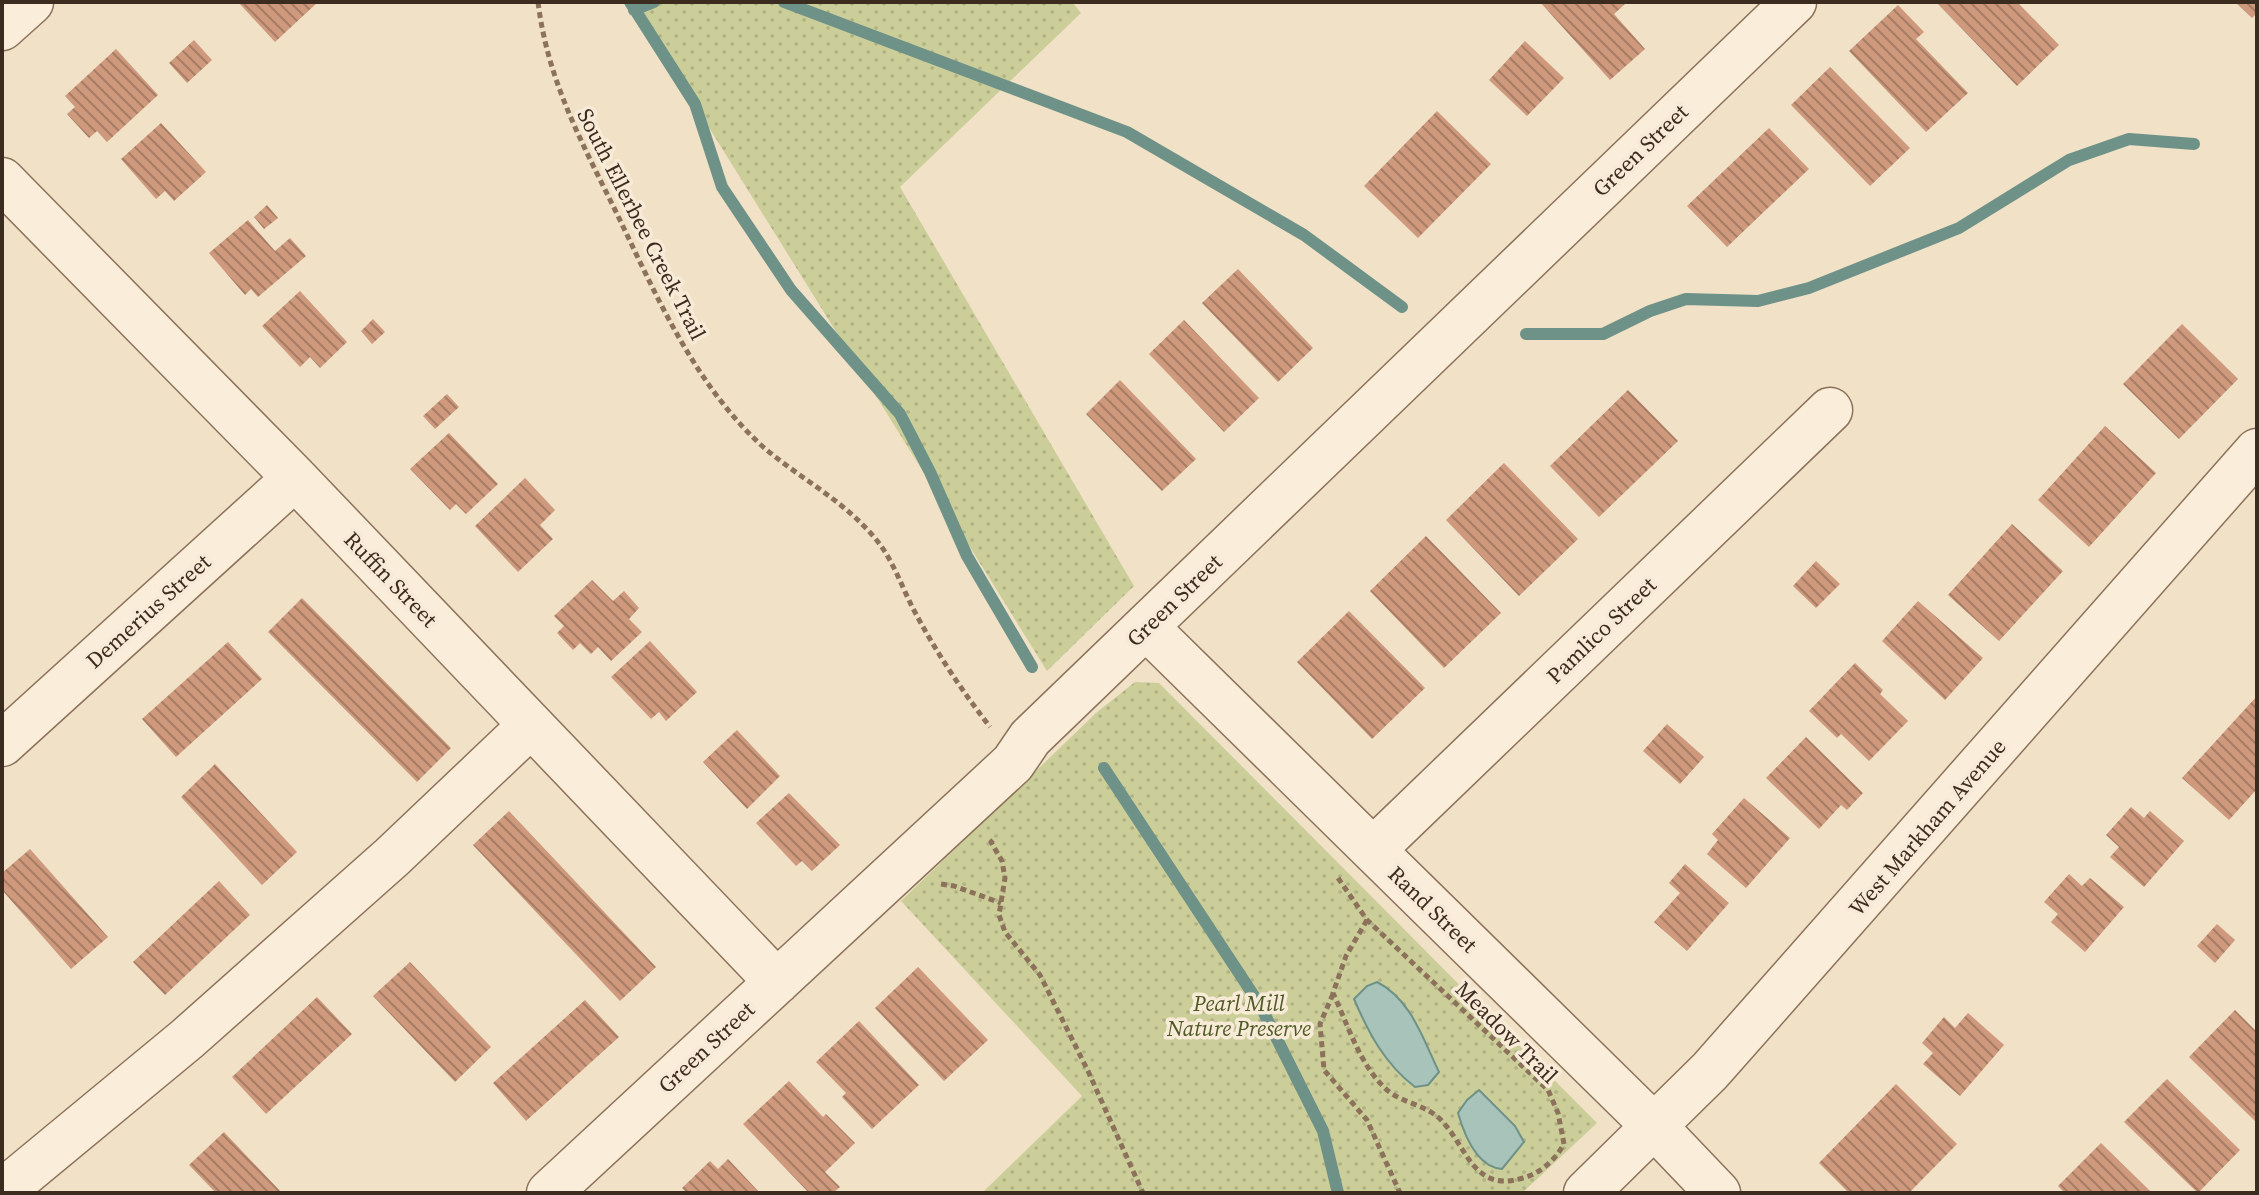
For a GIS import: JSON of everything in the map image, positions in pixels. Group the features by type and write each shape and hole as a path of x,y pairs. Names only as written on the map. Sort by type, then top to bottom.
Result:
{"street":[{"path":"2,28 31,2"},
{"name":"Green Street","path":"549,1193 1013,763 1030,738 1794,2"},
{"name":"Ruffin Street","path":"2,180 295,478 777,982"},
{"name":"Pamlico Street","path":"1373,850 1830,410"},
{"name":"West Markham Avenue","path":"1586,1193 1710,1071 2257,451"},
{"name":"Demerius Street","path":"2,744 295,478"},
{"name":"Rand Street","path":"1146,627 1655,1127 1718,1193"},
{"path":"2,1192 199,1029 392,857 531,725"}],"path":[{"name":"South Ellerbee Creek Trail","path":"538,2 542,33 560,97 671,325 714,392 762,445 826,491 889,556 916,616 954,679 995,735"},
{"path":"1000,833 991,842 1004,869 999,915 1005,932 1040,975 1143,1193"},
{"name":"Meadow Trail","path":"1333,993 1365,1061 1388,1091 1439,1118 1468,1159 1490,1180 1507,1183 1530,1176 1555,1159 1564,1144 1558,1113 1548,1090 1367,920 1334,871"},
{"path":"932,883 954,886 1001,903"},
{"path":"1367,920 1346,956 1320,1024 1324,1070 1367,1120 1400,1193"}],"green space":[{"path":"631,2 1072,2 1081,13 900,187 1134,586 1047,671"},
{"name":"Pearl Mill Nature Preserve","path":"1135,682 1159,683 1597,1123 1522,1193 982,1193 1082,1096 901,901 1096,713"}],"water":[{"path":"1377,982 1399,999 1421,1034 1439,1072 1428,1085 1415,1087 1404,1078 1386,1058 1366,1024 1354,999 1367,986"},
{"path":"1479,1090 1515,1126 1524,1142 1502,1169 1493,1167 1479,1156 1468,1139 1458,1113"}],"building":[{"path":"238,2 318,2 275,42"},
{"path":"1540,2 1623,2 1625,4 1614,14 1645,49 1610,80"},
{"path":"1936,2 2017,2 2059,45 2017,86"},
{"path":"2235,2 2257,2 2257,13 2252,18"},
{"path":"1898,5 1924,32 1916,39 1968,93 1926,132 1849,51"},
{"path":"194,40 212,60 187,83 169,63"},
{"path":"1525,41 1564,78 1527,116 1489,80"},
{"path":"116,49 158,95 107,142 97,131 89,138 67,114 75,107 65,96"},
{"path":"1830,67 1910,148 1870,186 1791,105"},
{"path":"1437,111 1491,164 1418,238 1364,186"},
{"path":"161,123 206,172 174,201 165,191 156,199 121,159"},
{"path":"1769,128 1809,169 1727,247 1687,206"},
{"path":"267,205 278,218 264,229 254,217"},
{"path":"248,220 275,251 290,238 306,256 258,297 251,289 245,295 209,253"},
{"path":"1238,269 1313,348 1278,382 1202,303"},
{"path":"300,291 347,342 320,368 310,357 300,367 262,326"},
{"path":"373,319 385,332 372,344 361,331"},
{"path":"1184,320 1259,398 1224,432 1149,354"},
{"path":"2182,324 2238,379 2179,439 2123,384"},
{"path":"1120,380 1196,459 1162,491 1086,414"},
{"path":"1628,390 1678,441 1599,517 1550,466"},
{"path":"447,394 459,407 435,429 423,416"},
{"path":"2105,426 2156,473 2089,547 2038,500"},
{"path":"449,433 498,484 466,514 456,504 450,510 410,469"},
{"path":"1504,463 1578,539 1519,596 1446,520"},
{"path":"525,478 555,510 540,525 553,539 518,572 475,526"},
{"path":"2012,524 2063,571 1999,641 1948,595"},
{"path":"1426,536 1501,613 1444,668 1370,591"},
{"path":"1816,561 1840,584 1816,608 1793,586"},
{"path":"592,580 613,601 624,591 639,608 629,619 642,632 611,661 598,647 591,654 580,643 573,650 557,633 564,626 554,616"},
{"path":"302,598 451,748 417,782 268,632"},
{"path":"1918,601 1983,658 1945,700 1882,641"},
{"path":"1349,611 1425,688 1372,739 1297,662"},
{"path":"650,641 697,692 666,721 659,712 651,719 611,677"},
{"path":"228,642 262,679 176,757 142,719"},
{"path":"1855,663 1883,690 1880,694 1908,721 1869,761 1841,734 1837,738 1809,711"},
{"path":"2257,696 2257,789 2229,820 2182,778"},
{"path":"1667,724 1704,757 1680,784 1643,751"},
{"path":"737,730 780,776 747,809 703,762"},
{"path":"1806,737 1863,793 1847,810 1841,805 1819,829 1766,778"},
{"path":"215,764 297,852 262,885 181,797"},
{"path":"789,793 840,845 812,871 802,861 796,866 756,823"},
{"path":"1744,798 1790,838 1746,888 1707,854 1718,840 1712,834"},
{"path":"2131,807 2144,818 2150,811 2184,841 2144,887 2110,857 2119,847 2106,835"},
{"path":"509,811 656,967 620,1001 473,845"},
{"path":"30,849 108,937 71,969 2,890 2,873"},
{"path":"1685,864 1729,903 1687,951 1654,922 1680,893 1669,883"},
{"path":"2069,874 2082,886 2090,878 2124,907 2085,952 2051,922 2058,914 2044,902"},
{"path":"219,881 250,915 165,995 133,962"},
{"path":"2217,924 2235,940 2215,963 2197,946"},
{"path":"410,962 491,1047 455,1082 373,996"},
{"path":"918,967 988,1040 944,1081 875,1008"},
{"path":"317,997 352,1034 266,1114 232,1077"},
{"path":"585,1000 619,1037 526,1121 493,1083"},
{"path":"2235,1010 2257,1032 2257,1123 2189,1057"},
{"path":"1968,1013 2004,1045 1960,1096 1923,1064 1933,1053 1922,1043 1944,1017 1955,1028"},
{"path":"859,1021 919,1085 872,1129 842,1097 846,1093 816,1062"},
{"path":"2167,1079 2240,1150 2198,1193 2124,1122"},
{"path":"789,1081 823,1117 826,1114 855,1143 825,1172 840,1187 833,1193 809,1193 743,1124"},
{"path":"1896,1084 1957,1144 1909,1193 1849,1193 1819,1163"},
{"path":"224,1132 282,1193 216,1193 189,1165"},
{"path":"2101,1143 2152,1193 2065,1193 2058,1186"},
{"path":"728,1159 760,1193 687,1193 682,1188 710,1161 718,1169"}],"waterway":[{"path":"630,2 695,104 722,187 791,290 900,414 967,556 1032,667"},
{"path":"634,10 654,2"},
{"path":"784,2 1127,132 1304,235 1402,307"},
{"path":"1526,334 1603,334 1650,311 1686,299 1758,301 1809,288 1959,228 2069,160 2129,139 2194,144"},
{"path":"1104,768 1260,1005 1323,1131 1338,1193"}]}
